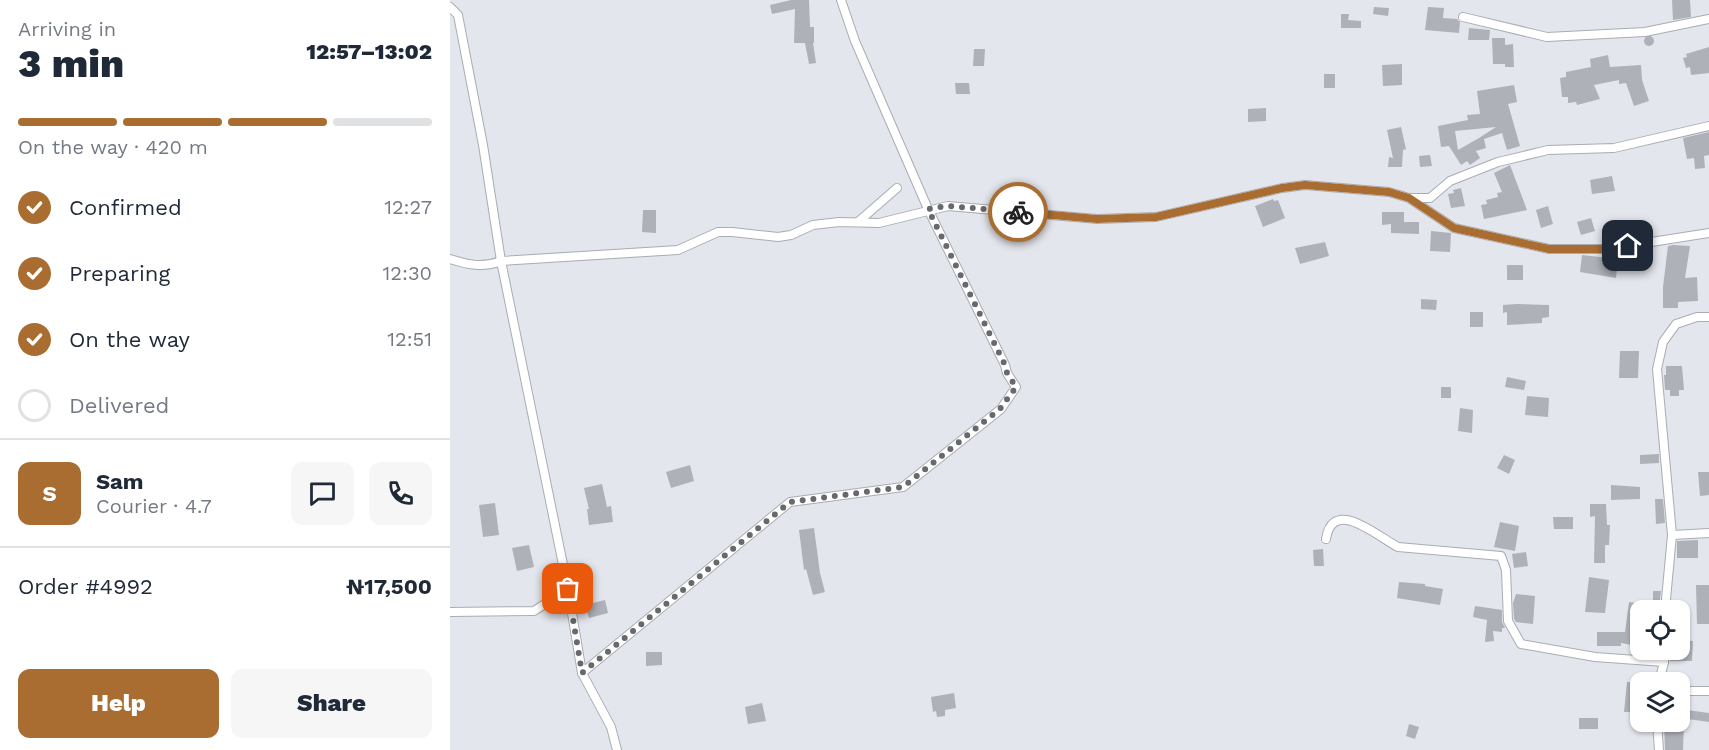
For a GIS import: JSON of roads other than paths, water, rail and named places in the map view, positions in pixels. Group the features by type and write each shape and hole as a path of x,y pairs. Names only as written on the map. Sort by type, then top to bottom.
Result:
{"street":[{"path":"582,673 790,502 903,487 1000,409 1016,387 1007,373 928,209 855,41 841,0"},
{"path":"450,7 458,15 483,145 501,261 568,589 582,673 611,727 617,750"},
{"path":"1463,17 1547,37 1645,33 1709,19"},
{"path":"450,259 471,266 491,265 501,261 678,250 718,232 778,237 791,235 813,225 839,222 879,223 908,217 928,209 948,206 1097,219 1156,217 1282,188 1305,185 1389,192 1409,198 1431,198 1450,181 1508,159 1548,150 1614,148 1709,126"},
{"path":"858,222 897,188"},
{"path":"1409,198 1454,228 1549,249 1608,249 1709,233"},
{"path":"1666,600 1672,535 1657,369 1663,342 1676,324 1697,317 1709,318"},
{"path":"1326,539 1328,527 1334,521 1344,520 1367,527 1398,547 1501,556 1506,570 1508,621 1521,644 1595,657 1664,662 1662,672"},
{"path":"1672,535 1709,533"},
{"path":"450,612 534,611 568,589"},
{"path":"1690,691 1709,691"},
{"path":"1658,732 1659,750"}]}
